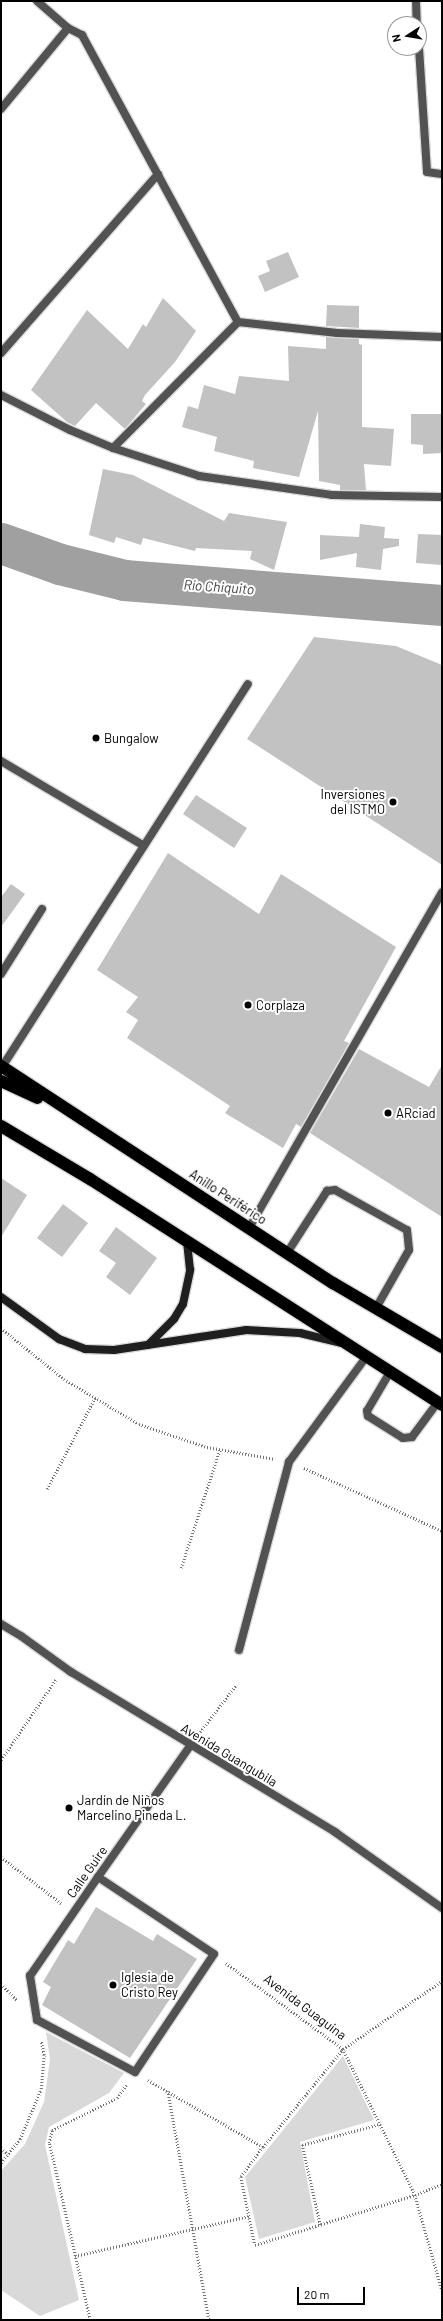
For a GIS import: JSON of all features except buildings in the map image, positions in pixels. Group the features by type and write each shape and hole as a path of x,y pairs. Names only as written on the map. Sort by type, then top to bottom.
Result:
{"highway":[{"name":"Anillo Periférico","path":"1,1067 287,1253 442,1347"},
{"path":"1,1081 76,1117"},
{"path":"1,1126 187,1241 344,1344 440,1403"}],"main road":[{"path":"147,1346 174,1319 183,1304 190,1270 187,1241"},
{"path":"1,1297 59,1339 85,1349 114,1350 246,1330 300,1334 344,1344"}],"street":[{"path":"37,1 68,28 82,35 238,322"},
{"path":"416,1 417,16"},
{"path":"1,109 68,28"},
{"path":"420,56 427,172 442,174"},
{"path":"1,353 158,174"},
{"path":"238,322 337,333 442,337"},
{"path":"113,448 238,322"},
{"path":"1,395 70,430 113,448 199,476 332,495 442,497"},
{"path":"1,1067 248,684"},
{"path":"1,762 144,846"},
{"path":"250,1228 442,893"},
{"path":"1,974 42,909"},
{"path":"287,1253 327,1191 335,1190 407,1230 409,1250 376,1308"},
{"path":"239,1650 289,1462 366,1357"},
{"path":"390,1372 367,1411 368,1416 402,1438 412,1437 440,1403"},
{"name":"Avenida Guangubila","path":"1,1624 64,1668 190,1746 335,1832 442,1908"},
{"name":"Calle Guire","path":"37,2020 30,1976 190,1746"},
{"path":"37,2020 135,2072 214,1954 98,1877"}],"path":[{"path":"1,1328 64,1379 139,1424 220,1449 289,1462 442,1531"},
{"path":"47,1489 95,1398"},
{"path":"181,1568 220,1449"},
{"path":"1,1760 64,1668"},
{"path":"190,1746 236,1685"},
{"path":"1,1857 73,1913"},
{"name":"Avenida Guaguina","path":"214,1954 343,2049 415,2195 442,2290"},
{"path":"442,1981 343,2049 263,2147 241,2178 256,2246 415,2195 442,2184"},
{"path":"1,2162 20,2139 41,2089 44,2055 37,2020"},
{"path":"90,2320 49,2143 52,2130 117,2098 135,2072 263,2147"},
{"path":"168,2091 209,2320"},
{"path":"320,2225 302,2145 380,2124"},
{"path":"1,2148 8,2154"},
{"path":"75,2256 249,2216"}],"shaded area":[{"path":"46,2032 124,2073 109,2093 49,2127 45,2145 79,2300 40,2316 1,2290 1,2171 25,2144 44,2102 50,2059"},
{"path":"343,2056 374,2120 300,2142 315,2222 259,2239 245,2177"}],"waterway":[{"name":"Río Chiquito","path":"1,543 60,564 124,580 442,605"}],"place":[{"name":"Bungalow","path":"96,738"},
{"name":"Inversiones del ISTMO","path":"393,802"},
{"name":"Corplaza","path":"248,1005"},
{"name":"ARciad","path":"388,1113"},
{"name":"Jardín de Niños Marcelino Pineda L.","path":"69,1808"},
{"name":"Iglesia de Cristo Rey","path":"113,1985"}]}
